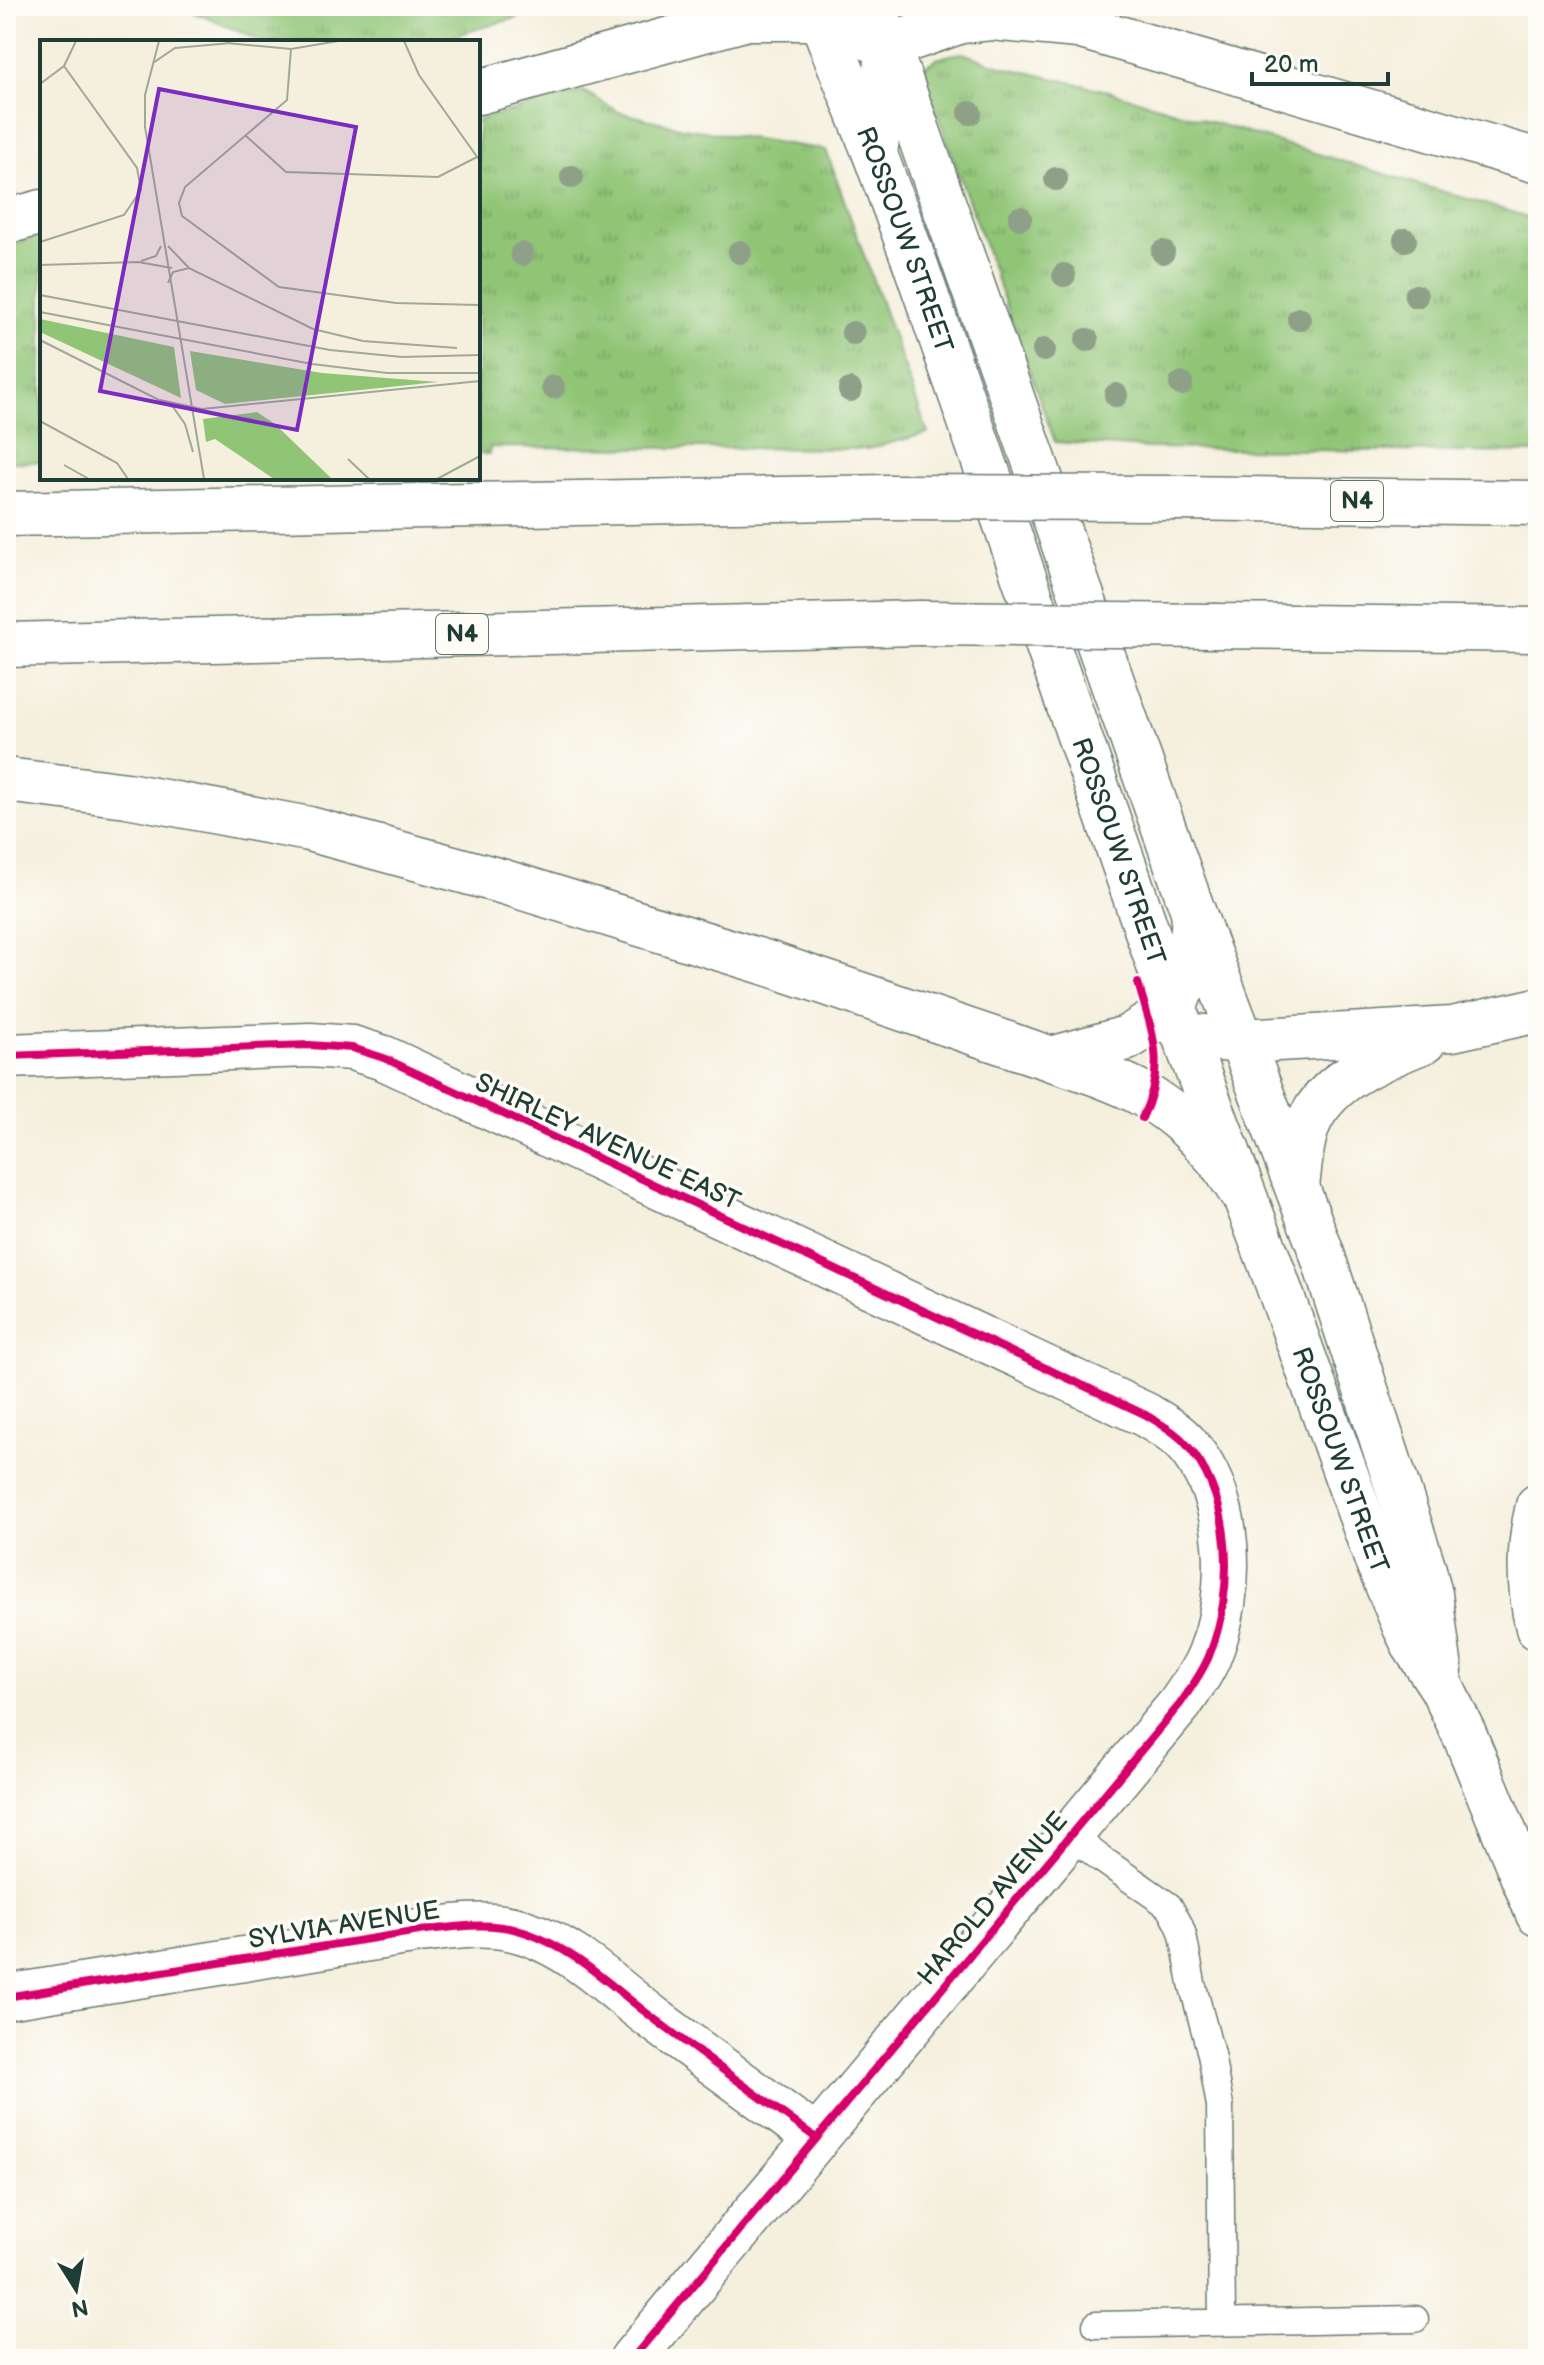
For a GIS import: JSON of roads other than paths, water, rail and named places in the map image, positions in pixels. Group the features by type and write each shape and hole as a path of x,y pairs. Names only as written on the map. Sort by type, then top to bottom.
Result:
{"main road":[{"path":"1025,6 1078,26 1538,161"},
{"path":"480,91 751,12 818,12 881,26 991,18 1078,26"},
{"name":"ROSSOUW STREET","path":"818,12 915,263 1179,1022 1393,1602 1415,1647 1442,1688 1465,1736 1538,1914"},
{"path":"875,154 881,26"},
{"name":"ROSSOUW STREET","path":"881,26 1194,914 1321,1251 1423,1566 1430,1594 1442,1688"},
{"path":"6,222 40,213"},
{"name":"N4","path":"6,514 889,497 1538,503"},
{"name":"N4","path":"6,645 919,623 1538,630"},
{"path":"6,780 127,795 309,829 354,841 504,882 740,955 1095,1072 1128,1086 1177,1116 1214,1153 1244,1196"},
{"path":"1179,1022 1190,967 1194,914"},
{"path":"1052,1059 1179,1022 1242,1041 1452,1029 1538,1010"},
{"path":"1297,1186 1302,1147 1310,1119 1342,1082 1376,1061 1452,1029"},
{"name":"SHIRLEY AVENUE EAST","path":"6,1056 310,1045 352,1048 369,1053 424,1076 1159,1423"},
{"name":"HAROLD AVENUE","path":"632,2359 1180,1704 1209,1656 1223,1607 1222,1517 1205,1469 1184,1441 1159,1423"},
{"path":"1538,1506 1530,1581 1538,1628"},
{"name":"SYLVIA AVENUE","path":"6,1997 419,1931 467,1925 505,1927 528,1933 578,1959 816,2138"}],"lane":[{"path":"1071,1835 1169,1906 1183,1935 1220,2106 1222,2323"},
{"path":"1096,2325 1415,2319"}]}
